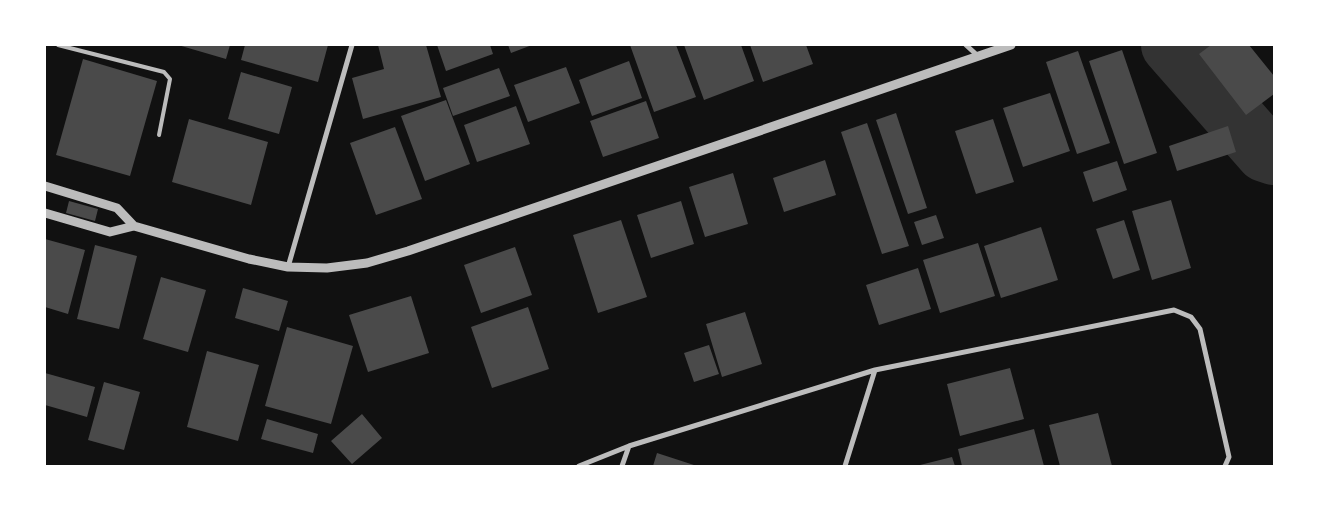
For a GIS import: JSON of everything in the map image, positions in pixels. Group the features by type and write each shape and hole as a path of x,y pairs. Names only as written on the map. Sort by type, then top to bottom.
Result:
{"street":[{"path":"288,267 352,45"},
{"path":"966,45 978,56"},
{"path":"45,186 117,208 134,226 249,260 288,267 327,268 367,263 408,251 1011,45"},
{"path":"45,213 110,232 134,226"},
{"path":"579,466 629,446 875,370 1174,310 1191,317 1200,329 1229,457 1225,466"},
{"path":"845,466 875,370"},
{"path":"622,466 629,446"}],"lane":[{"path":"58,45 164,72 170,79 159,135"}],"building":[{"path":"178,45 230,45 226,59"},
{"path":"245,45 328,45 318,82 241,60"},
{"path":"378,45 426,45 441,97 363,119 352,78 384,69"},
{"path":"437,45 490,45 493,54 446,71"},
{"path":"508,45 532,45 511,53"},
{"path":"630,45 676,45 696,97 654,112"},
{"path":"684,45 741,45 754,81 704,100"},
{"path":"750,45 806,45 813,64 763,82"},
{"path":"1211,45 1249,45 1274,76 1274,94 1246,115 1199,54"},
{"path":"1122,50 1157,153 1124,164 1089,61"},
{"path":"1078,51 1110,143 1077,154 1046,62"},
{"path":"83,59 157,81 130,176 56,155"},
{"path":"629,61 642,98 592,116 579,80"},
{"path":"566,67 580,103 528,122 514,85"},
{"path":"499,68 510,96 453,116 443,88"},
{"path":"241,72 292,87 279,134 228,119"},
{"path":"1050,93 1070,151 1023,167 1003,108"},
{"path":"446,100 470,164 425,181 401,116"},
{"path":"646,101 659,138 603,157 590,121"},
{"path":"516,106 530,144 477,162 464,125"},
{"path":"896,113 927,208 908,214 876,120"},
{"path":"189,119 268,142 251,205 172,182"},
{"path":"993,119 1014,182 976,194 955,131"},
{"path":"867,123 909,246 882,254 841,132"},
{"path":"1228,126 1236,152 1177,171 1169,146"},
{"path":"395,127 422,199 376,215 350,143"},
{"path":"825,160 836,195 784,212 773,178"},
{"path":"1117,161 1127,190 1093,202 1083,172"},
{"path":"733,173 748,224 705,237 689,187"},
{"path":"1171,200 1191,268 1152,280 1132,211"},
{"path":"69,201 98,209 95,221 66,213"},
{"path":"681,201 694,244 651,258 637,215"},
{"path":"936,215 944,238 922,245 914,222"},
{"path":"621,220 647,297 598,313 573,235"},
{"path":"1124,220 1140,270 1113,279 1096,229"},
{"path":"1041,227 1058,280 1001,298 984,246"},
{"path":"45,239 85,250 68,314 45,307"},
{"path":"978,243 995,296 940,313 923,260"},
{"path":"95,245 137,256 119,329 77,319"},
{"path":"515,247 532,295 481,313 464,265"},
{"path":"918,268 931,309 879,325 866,285"},
{"path":"161,277 206,290 188,352 143,339"},
{"path":"243,288 288,301 279,331 235,318"},
{"path":"411,296 429,353 368,372 349,315"},
{"path":"528,307 549,369 492,388 471,327"},
{"path":"745,312 762,364 722,377 706,324"},
{"path":"287,327 353,346 331,424 265,406"},
{"path":"709,345 719,374 694,382 684,353"},
{"path":"207,351 259,365 238,441 187,427"},
{"path":"1010,368 1024,419 960,436 947,384"},
{"path":"45,373 95,387 87,417 45,405"},
{"path":"104,382 140,392 124,450 88,440"},
{"path":"1098,413 1112,466 1060,466 1049,425"},
{"path":"362,414 382,438 352,464 331,441"},
{"path":"267,419 318,434 313,453 261,439"},
{"path":"1034,429 1044,466 962,466 958,449"},
{"path":"657,453 697,466 653,466"},
{"path":"952,457 955,466 920,466 920,465"}],"waterway":[{"path":"1171,45 1265,152 1274,155"}]}
